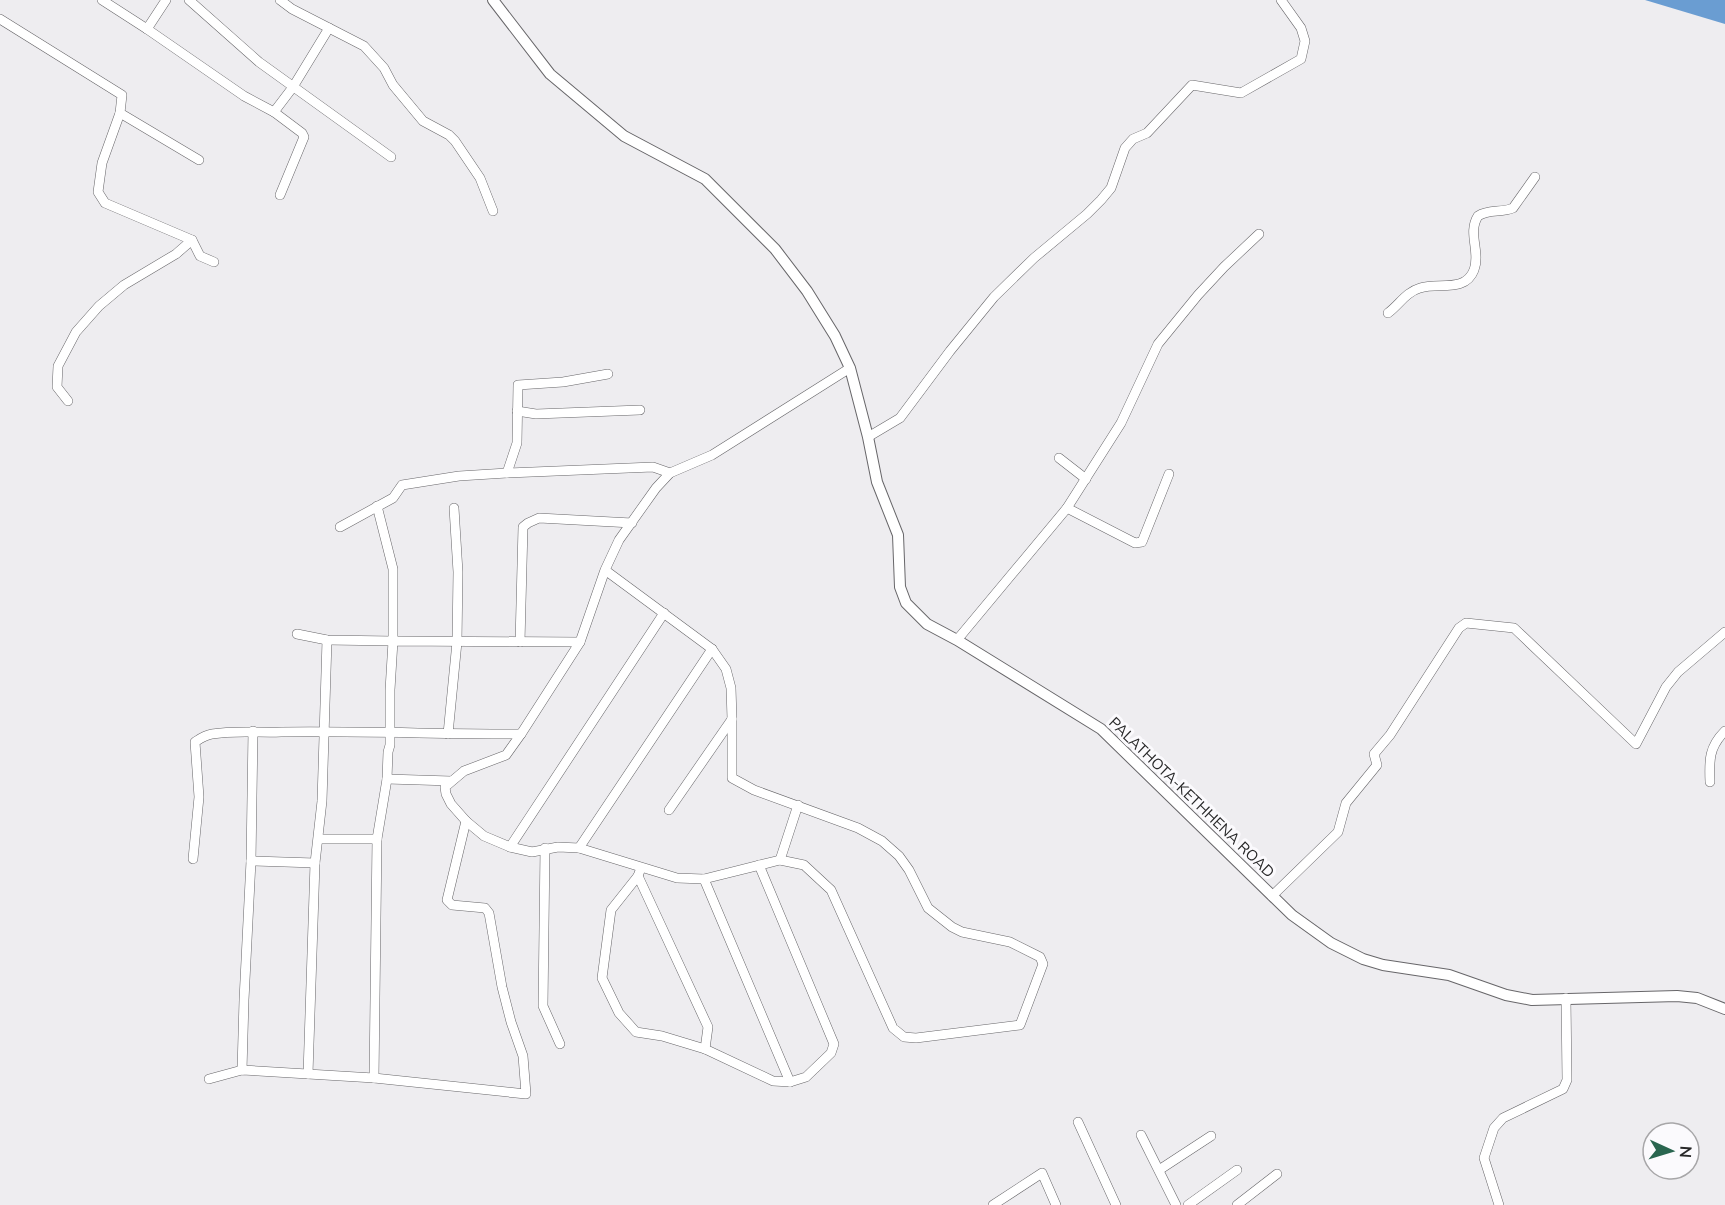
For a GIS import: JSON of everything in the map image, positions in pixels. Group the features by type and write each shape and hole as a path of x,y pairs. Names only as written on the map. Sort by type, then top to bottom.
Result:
{"street":[{"path":"102,0 303,133 304,137 280,195"},
{"path":"147,29 165,0"},
{"path":"189,0 259,62 391,158"},
{"path":"280,0 292,9 364,46 384,68 393,85 423,122 449,135 455,141 480,178 493,211"},
{"name":"PALATHOTA-KETHHENA ROAD","path":"493,0 550,74 624,136 705,179 775,249 807,291 835,336 850,368 877,482 898,535 900,588 906,603 927,624 957,640 1101,729 1292,915 1316,934 1363,959 1383,965 1449,975 1506,995 1532,1000 1677,996 1697,998 1725,1009"},
{"path":"868,437 900,418 994,297 1034,258 1101,200 1111,188 1125,148 1133,139 1147,133 1192,85 1241,93 1301,59 1305,41 1301,28 1281,0"},
{"path":"0,19 122,95 120,113 102,164 98,192 105,203 192,240 200,256 214,262"},
{"path":"274,112 293,87 329,28"},
{"path":"120,113 199,160"},
{"path":"1388,313 1418,288 1430,285 1458,285 1468,280 1476,263 1473,228 1478,216 1486,211 1513,208 1535,177"},
{"path":"957,640 1067,508 1121,423 1158,344 1198,295 1259,234"},
{"path":"68,401 57,387 58,366 76,332 99,306 124,285 176,254 192,240"},
{"path":"605,570 712,649 726,669 731,688 732,778 754,790 858,828 882,841 909,870 927,908 952,927 962,933 1010,942 1040,957 1043,964 1020,1025 916,1038 904,1037 893,1028 831,890 804,865 780,860 704,879 677,878 640,872 579,848 558,847 531,852 510,847 484,836 466,821 451,804 446,794 446,787 464,771 506,755 521,734 580,642 605,570 619,540 656,488 670,473 712,455 850,368"},
{"path":"507,472 517,443 518,385 563,382 608,374"},
{"path":"517,411 536,414 640,410"},
{"path":"1059,458 1086,479"},
{"path":"340,527 393,498 402,485 507,472 653,466 670,473"},
{"path":"1067,508 1135,543 1142,542 1169,474"},
{"path":"374,1078 377,839 387,779 393,640 393,569 377,506"},
{"path":"448,734 457,642 458,572 454,508"},
{"path":"520,642 523,527 539,518 632,523"},
{"path":"510,847 664,613"},
{"path":"1272,896 1338,832 1346,803 1377,765 1374,754 1390,735 1459,628 1466,623 1514,628 1636,744 1666,687 1678,672 1725,632"},
{"path":"297,634 327,640 580,642"},
{"path":"308,1074 315,863 319,839 325,737 327,640"},
{"path":"579,848 712,649"},
{"path":"669,810 732,719"},
{"path":"193,859 199,797 195,742 201,737 254,731 521,734"},
{"path":"242,1070 254,731"},
{"path":"1710,782 1710,758 1716,740 1725,731"},
{"path":"387,779 451,781"},
{"path":"780,860 798,805"},
{"path":"209,1079 242,1070 374,1078 526,1094 523,1056 506,1005 489,913 484,908 452,905 447,900 466,821"},
{"path":"319,839 377,839"},
{"path":"544,849 543,1006 560,1044"},
{"path":"251,861 315,863"},
{"path":"640,872 611,910 602,978 619,1012 636,1032 662,1036 705,1049 773,1081 790,1082 806,1077 831,1053 834,1044 759,865"},
{"path":"640,872 708,1027 705,1049"},
{"path":"704,879 790,1082"},
{"path":"1499,1205 1484,1158 1494,1128 1503,1118 1563,1089 1567,1080 1566,998"},
{"path":"1078,1122 1116,1205"},
{"path":"1141,1135 1176,1205"},
{"path":"1159,1170 1211,1136"},
{"path":"1188,1205 1237,1170"},
{"path":"993,1205 1042,1173 1056,1205"},
{"path":"1237,1205 1277,1174"}],"water":[{"path":"1645,0 1725,0 1725,24"}]}
